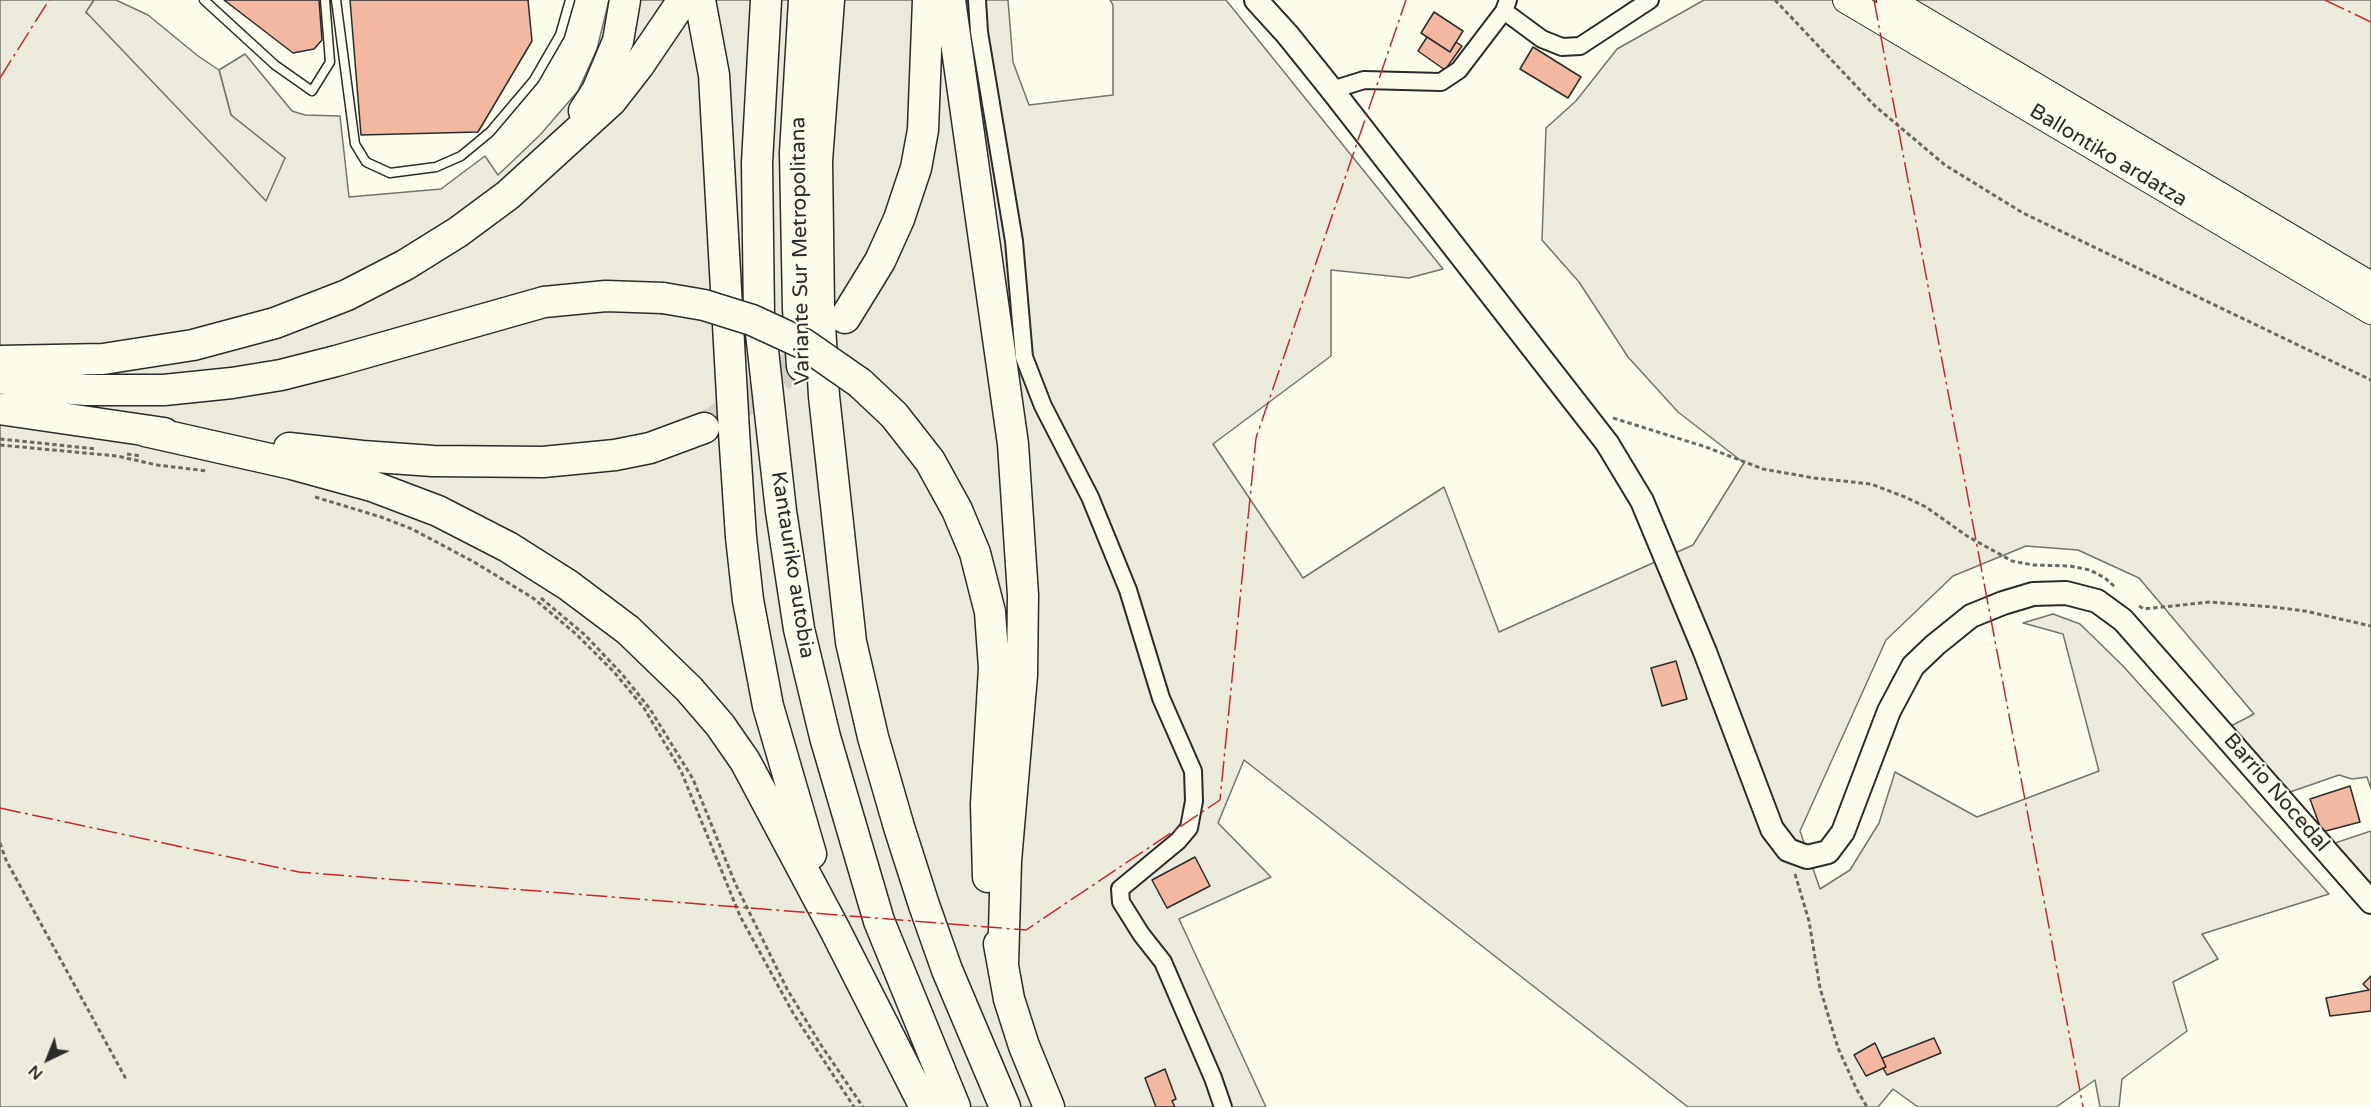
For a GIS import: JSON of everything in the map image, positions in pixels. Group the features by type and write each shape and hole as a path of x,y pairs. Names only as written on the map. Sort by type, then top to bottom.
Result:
{"highway":[{"path":"561,147 597,91 618,41 625,0"},
{"path":"0,361 103,359 193,345 275,323 347,294 405,265 458,232 508,195 611,101 639,65 683,0"},
{"name":"Kantauriko autobia","path":"766,0 757,164 759,315 779,500 799,629 825,736 879,921 955,1107"},
{"name":"Variante Sur Metropolitana","path":"804,0 795,153 798,309 802,374 819,509 851,642"},
{"path":"829,0 817,161 819,306 825,407 851,642 876,748 924,905 947,970 1005,1107"},
{"path":"914,0 925,87"},
{"path":"845,318 874,272 899,219 916,168 923,130 928,0"},
{"path":"950,0 1013,444 1023,595 1022,675 1006,861 1003,965"},
{"path":"702,10 714,75 741,537 748,600 768,706 834,928"},
{"path":"0,378 35,386 86,390 164,390 232,383 281,375 336,361 544,302 606,296 663,298 704,305 752,320 804,344 860,383 894,415 936,471 957,510 975,553 990,612 994,668 986,804 988,885 1009,999 1024,1046 1049,1107"},
{"path":"0,409 145,431 363,456 497,463 543,462 615,455 650,448 704,428"},
{"path":"145,431 292,464 372,486 438,511 508,546 568,585 628,630 689,689 720,725 745,761 834,928 925,1107"}],"main road":[{"name":"Ballontiko ardatza","path":"1846,0 2371,311"},
{"name":"Ballontiko ardatza","path":"1890,0 2371,285"}],"street":[{"path":"977,0 981,42 1014,241 1024,357 1043,406 1090,497 1128,590 1161,698 1193,771 1194,801 1189,828 1178,841 1120,890 1121,902 1141,934 1163,962 1213,1078 1223,1107"},
{"path":"1256,0 1332,90 1606,443 1642,501 1705,652 1772,830 1788,850 1792,851"},
{"path":"1266,0 1287,34"},
{"path":"1332,90 1364,80 1441,82 1459,70 1506,5 1542,39 1562,47 1580,46 1650,0"},
{"name":"Barrio Nocedal","path":"1792,851 1807,857 1828,852 1843,832 1889,711 1913,666 1935,645 1971,616 2033,594 2066,593 2097,601 2123,620 2371,902"}],"lane":[{"path":"204,0 275,65 312,91 330,62 325,0"},
{"path":"336,0 355,144 366,162 390,173 436,167 461,156 490,132 534,80 560,35 570,0"}],"path":[{"path":"1775,0 1875,106 1945,165 2024,213 2371,380"},
{"path":"1581,410 1636,424 1763,469 1814,478 1871,484 1926,507 1967,536 2012,561 2090,570 2105,578 2117,589"},
{"path":"0,439 122,453 214,467"},
{"path":"0,446 117,456 157,465 210,471"},
{"path":"311,490 414,525 453,544"},
{"path":"309,495 412,529 474,562 532,598 576,634 614,672 644,708 681,771 740,916 793,1013 854,1107"},
{"path":"507,576 542,598 585,635 622,674 650,709 693,779 735,883 788,989 862,1107"},
{"path":"2132,601 2144,609 2210,602 2273,606 2371,626"},
{"path":"0,843 6,860 126,1079"},
{"path":"1792,851 1795,876 1809,921 1820,988 1838,1048 1867,1107"}],"shaded area":[{"path":"0,0 94,0 86,13 285,158 231,115 219,70 245,54 292,111 305,115 340,116 349,197 441,189 485,156 498,175 540,135 578,91 597,49 609,0 1008,0 1013,62 1029,105 1113,95 1113,5 1110,0 1226,0 1443,269 1409,278 1331,270 1331,356 1213,444 1303,578 1444,487 1499,632 1693,545 1744,463 1678,412 1628,357 1579,282 1542,240 1546,128 1576,101 1617,49 1704,0 2371,0 2371,789 2367,777 2352,779 2339,775 2290,792 2231,726 2254,714 2139,578 2078,550 2026,546 1953,576 1886,640 1800,831 1820,889 1850,870 1879,823 1895,772 1977,817 2099,771 2063,634 2023,623 2053,614 2080,624 2123,666 2329,894 2202,934 2218,959 2173,982 2187,1031 2122,1079 2119,1107 2100,1107 2095,1080 2056,1107 1918,1107 1893,1089 1878,1107 1688,1107 1244,760 1218,823 1271,877 1179,919 1266,1107 0,1107"},
{"path":"94,0 116,0 148,15 219,70 231,115 285,158 266,201 86,12"},
{"path":"2371,831 2371,884 2335,843"}],"building":[{"path":"224,0 319,0 322,40 314,49 293,53"},
{"path":"350,0 528,0 532,41 478,132 361,135"},
{"path":"1434,12 1463,31 1450,52 1421,33"},
{"path":"1427,37 1450,52 1456,42 1462,46 1445,70 1418,51"},
{"path":"1533,47 1581,77 1568,98 1520,69"},
{"path":"1676,661 1687,699 1662,706 1651,668"},
{"path":"2350,786 2360,822 2322,832 2310,799"},
{"path":"1195,857 1210,886 1167,908 1152,880"},
{"path":"2371,976 2371,1011 2330,1016 2326,998 2369,990 2363,984"},
{"path":"1934,1038 1941,1053 1887,1075 1883,1068 1886,1067 1882,1058"},
{"path":"1875,1043 1886,1067 1866,1076 1854,1055"},
{"path":"1165,1069 1176,1099 1172,1101 1175,1107 1156,1107 1145,1078"}],"tunnel":[{"path":"704,428 774,382 819,342"}],"power":[{"path":"0,78 49,0"},
{"path":"0,808 299,872 1026,930 1220,800 1256,438 1406,0"},
{"path":"1874,0 2083,1107"},
{"path":"2325,0 2371,22"}]}
